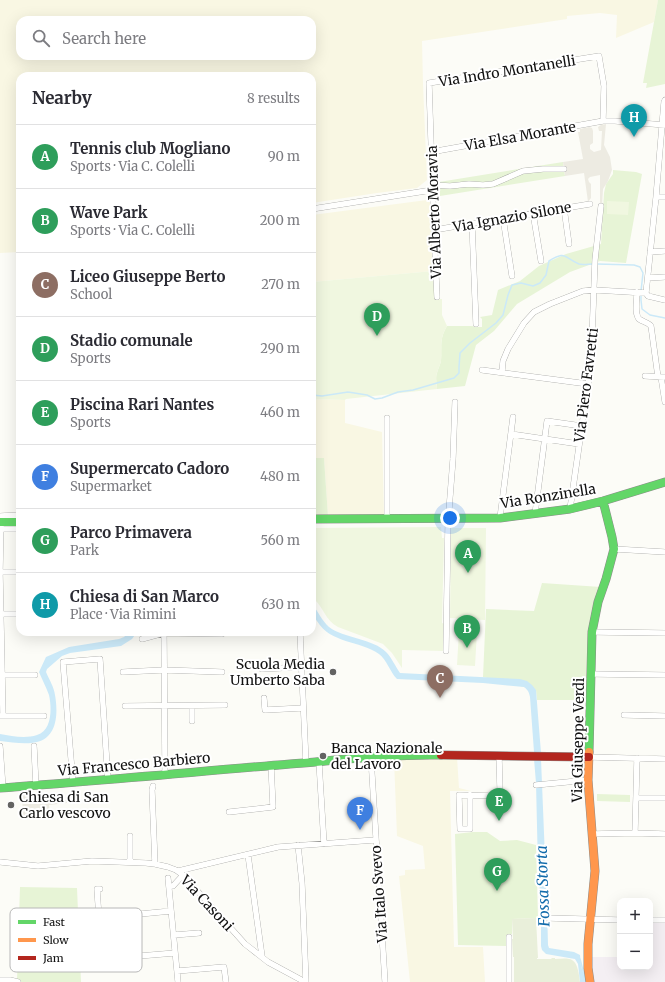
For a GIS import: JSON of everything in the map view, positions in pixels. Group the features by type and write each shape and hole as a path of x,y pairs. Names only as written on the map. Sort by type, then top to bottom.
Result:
{"street":[{"name":"Via Indro Montanelli","path":"430,128 429,83 599,56 604,86 603,122"},
{"path":"665,100 648,278 636,314 639,318 651,326 665,402"},
{"name":"Via Elsa Morante","path":"431,152 610,121 663,125"},
{"name":"Via Alberto Moravia","path":"430,128 437,297"},
{"path":"316,208 432,188 469,184 483,186 493,184 523,171 543,168 553,170 564,169"},
{"path":"656,197 665,197"},
{"name":"Via Ignazio Silone","path":"434,230 590,204"},
{"name":"Via Piero Favretti","path":"570,508 591,363 595,260 600,206"},
{"path":"564,208 569,244"},
{"path":"533,213 541,261"},
{"path":"503,218 512,276"},
{"path":"472,223 476,324"},
{"path":"650,252 665,251"},
{"path":"648,278 665,277"},
{"path":"502,372 503,360 524,323 534,312 550,304 583,291 594,290 642,293 665,300"},
{"path":"482,370 588,384"},
{"path":"645,376 661,377"},
{"path":"446,651 448,519 453,459 455,402"},
{"path":"500,518 513,416"},
{"path":"387,518 388,418"},
{"path":"535,514 547,421 582,426"},
{"path":"511,434 579,444"},
{"name":"Via Ronzinella","path":"316,520 500,518 535,514 603,501 665,482"},
{"name":"Via Giuseppe Verdi","path":"590,982 587,956 595,871 588,780 592,632 598,602 614,549 603,501"},
{"path":"0,524 16,517"},
{"path":"0,524 16,522"},
{"path":"0,524 16,528"},
{"path":"0,524 2,716 44,716"},
{"path":"614,549 665,552"},
{"path":"0,572 16,572"},
{"path":"1,614 16,614"},
{"path":"592,632 665,633"},
{"path":"142,639 151,636"},
{"path":"164,636 165,774"},
{"path":"300,636 306,763"},
{"path":"73,783 63,662 100,659 108,780"},
{"path":"262,669 302,667"},
{"path":"123,672 164,670 222,672"},
{"path":"1,674 35,675"},
{"path":"591,674 665,675"},
{"path":"264,698 264,710 304,708"},
{"path":"125,706 225,705"},
{"path":"192,706 192,721"},
{"path":"624,715 665,716"},
{"path":"0,746 2,788"},
{"path":"34,746 36,786"},
{"name":"Via Francesco Barbiero","path":"2,788 271,765 427,755 665,759"},
{"path":"470,795 470,829 460,829 458,795 470,795 495,796 499,793 498,756"},
{"name":"Via Italo Svevo","path":"370,758 385,982"},
{"path":"636,833 637,758"},
{"path":"319,762 324,844"},
{"path":"229,812 273,807 271,765"},
{"path":"539,785 588,780"},
{"path":"153,786 155,864"},
{"path":"636,798 665,798"},
{"path":"592,834 665,834"},
{"path":"130,836 130,862"},
{"path":"169,886 173,886 180,873 278,847 375,840"},
{"path":"298,845 302,883 306,982"},
{"path":"248,854 262,958"},
{"name":"Via Casoni","path":"0,862 38,866 92,860 155,864 176,870 245,944 268,962 306,982"},
{"path":"168,878 178,982"},
{"path":"98,908 97,889 100,889"},
{"path":"142,914 172,911"},
{"path":"547,918 617,920"},
{"path":"653,920 665,920"},
{"path":"174,935 199,933"},
{"path":"509,937 509,982"},
{"path":"142,956 175,953"},
{"path":"177,971 224,967 226,982"},
{"path":"0,980 18,982"}],"shaded area":[{"path":"0,0 658,0 654,22 616,38 617,15 600,13 567,16 567,19 422,41 427,180 417,188 316,202 316,72 16,72 16,252 0,253"},
{"path":"606,124 604,145 610,157 612,170 603,189 602,206 600,206 600,175 590,177 588,179 591,184 591,198 588,202 584,173 565,176 563,162 583,159 578,132 580,132 580,129 589,127 592,128 593,143 590,145 590,149 594,152 601,150 602,131 599,131 598,127"},
{"path":"427,200 430,202 433,271 316,282 316,214"},
{"path":"316,399 345,400 345,423 382,432 384,515 328,516 324,458 316,458"},
{"path":"457,757 459,788 471,791 450,791 454,947 483,947 485,982 410,982 399,876 405,875 405,870 425,869 423,846 397,836 394,759"},
{"path":"32,792 33,803 67,800 67,803 49,805 50,814 23,816 22,793"},
{"path":"653,919 665,919 665,982 594,982 589,964 589,957 617,957 617,970 653,970"}],"green space":[{"path":"658,0 665,0 665,84 646,88 647,83 643,83"},
{"path":"563,162 565,176 440,196 439,182"},
{"path":"613,170 642,174 626,263 600,261 570,272 517,304 494,331 476,345 465,386 437,389 436,377 441,361 441,343 447,326 482,327 482,319 480,317 492,315 498,290 520,281 539,266 566,254 601,244 604,193 606,184 613,174"},
{"path":"607,201 629,202 628,215 607,214"},
{"path":"433,271 435,299 442,299 442,315 447,326 441,343 441,361 436,377 437,389 345,400 316,399 316,282"},
{"path":"316,458 324,458 328,516 316,517"},
{"path":"441,527 442,538 444,538 442,623 445,624 443,651 402,650 402,668 392,653 383,644 338,627 330,621 316,601 316,528"},
{"path":"451,528 486,528 485,620 450,618"},
{"path":"542,583 601,587 588,700 537,700 536,690 483,677 486,609 534,611"},
{"path":"459,631 477,632 475,666 457,665"},
{"path":"597,794 630,795 630,802 597,801"},
{"path":"487,832 500,841 517,840 536,845 538,918 512,919 512,934 506,935 506,946 458,945 455,834"},
{"path":"20,887 77,888 78,908 19,908"},
{"path":"536,918 537,959 555,958 572,960 578,968 580,982 514,982 512,919"},
{"path":"17,972 81,972 81,982 20,982 17,980"}],"water":[{"path":"316,610 324,622 335,631 366,641 381,648 392,659 400,673 520,679 527,681 536,690 541,753 534,752 530,697 528,691 524,687 483,683 397,679 379,654 363,646 337,638 323,628 316,619"},
{"path":"134,636 121,646 70,653 62,656 47,669 46,672 53,686 56,702 55,723 49,735 44,739 32,743 0,741 0,734 28,737 42,733 46,729 50,718 50,700 39,672 46,657 69,647"},
{"path":"534,759 541,759 548,945 549,948 574,952 580,955 581,966 586,982 580,982 578,964 575,959 546,954 542,950 541,946 541,908"}],"waterway":[{"path":"316,395 322,396 348,392 367,395 375,399 454,378 459,373 460,353 470,343 496,323 503,315 512,285 521,283 533,286 540,283 546,275 549,261 559,256 565,256 579,264 593,264"},
{"path":"597,264 634,265 640,267 643,273 641,291"},
{"path":"641,294 642,309 650,315 665,318"},
{"name":"Fossa Storta","path":"580,959 586,982"}],"traffic: fast":[{"path":"316,519 500,518 570,509 603,501 665,482"},
{"path":"589,752 592,632 598,602 614,549 603,501"},
{"path":"0,522 16,522"},
{"path":"0,788 403,755 441,755"}],"traffic: slow":[{"path":"589,752 588,780 595,871 588,944 588,968 590,982"}],"traffic: jam":[{"path":"441,755 589,757"}],"place":[{"name":"Chiesa di San Marco","path":"634,137"},
{"name":"Stadio comunale","path":"377,336"},
{"name":"Tennis club Mogliano","path":"468,573"},
{"name":"Wave Park","path":"467,648"},
{"name":"Scuola Media Umberto Saba","path":"333,672"},
{"name":"Liceo Giuseppe Berto","path":"440,698"},
{"name":"Banca Nazionale del Lavoro","path":"323,756"},
{"name":"Chiesa di San Carlo vescovo","path":"11,805"},
{"name":"Piscina Rari Nantes","path":"499,821"},
{"name":"Supermercato Cadoro","path":"360,830"},
{"name":"Parco Primavera","path":"497,891"}]}
